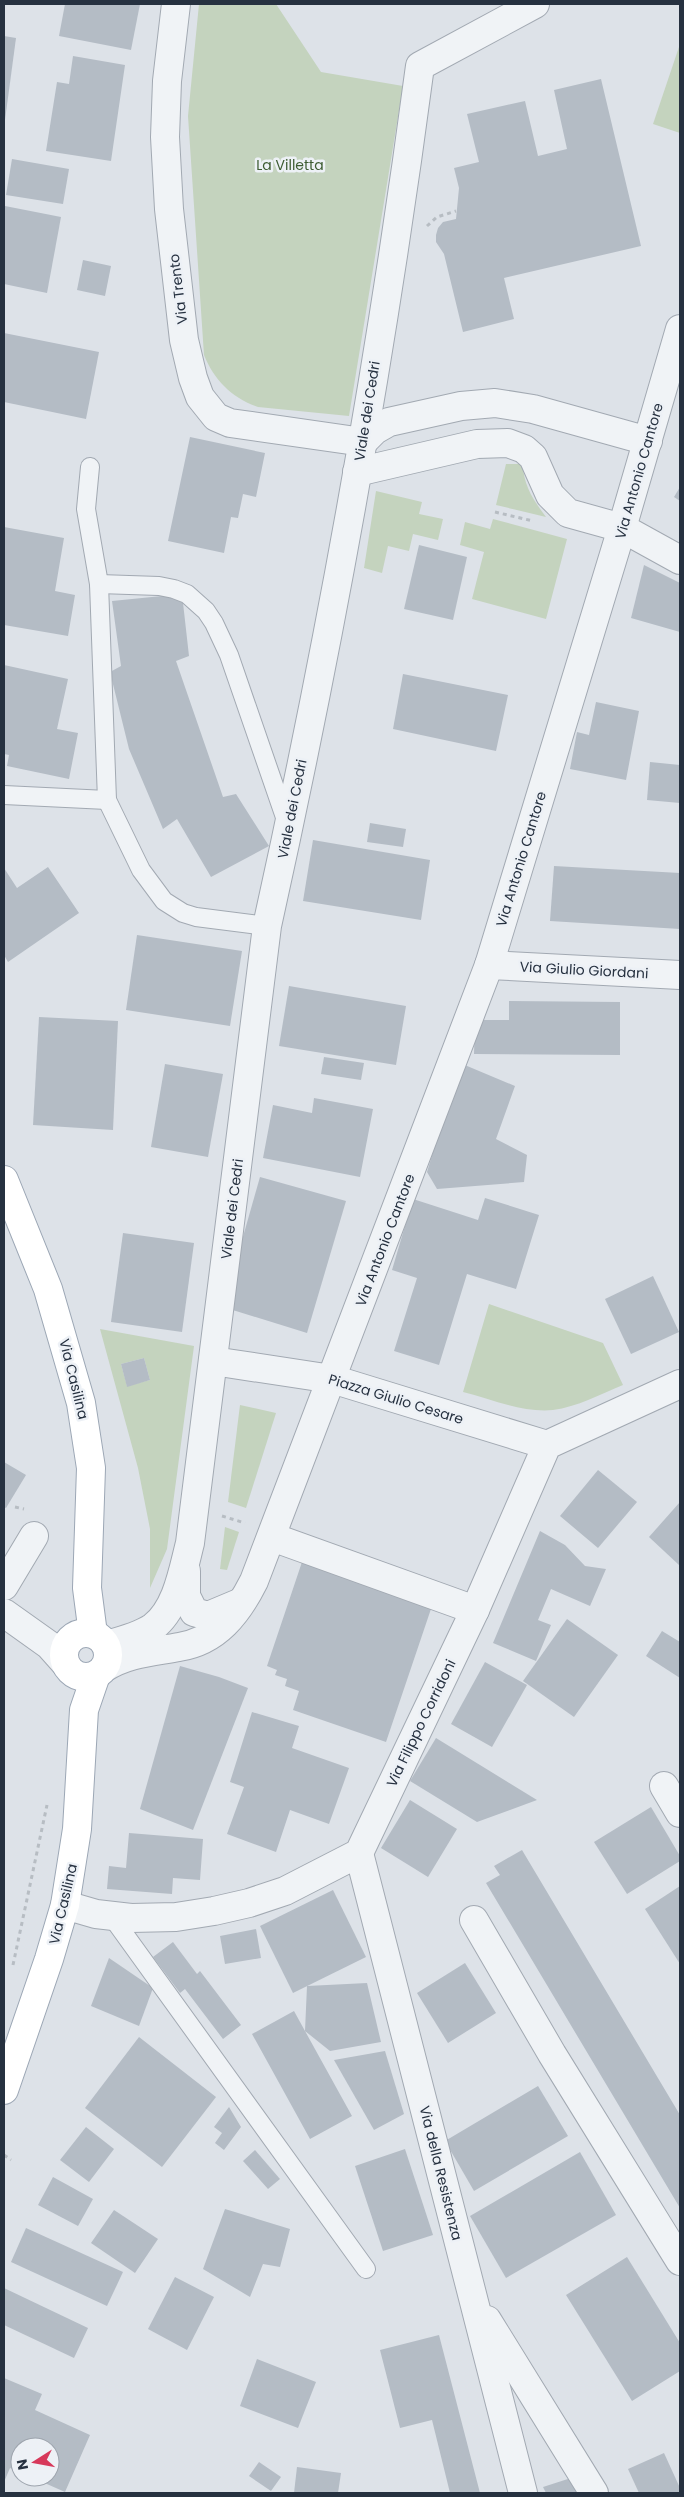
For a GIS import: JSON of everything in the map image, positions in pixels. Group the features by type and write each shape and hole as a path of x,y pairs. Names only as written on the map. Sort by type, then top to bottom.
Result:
{"main road":[{"name":"Via Casilina","path":"4,1180 48,1289 81,1404 91,1468 88,1588 81,1654 84,1710 78,1829 65,1905 49,1959 4,2090"}],"street":[{"name":"Via Trento","path":"176,4 166,97 167,190 184,340 200,398 216,417 230,423 363,442"},
{"name":"Viale dei Cedri","path":"81,1654 152,1628 161,1620 175,1593 190,1543 267,926 288,828 363,442 420,66 535,4"},
{"name":"Via Antonio Cantore","path":"245,1600 273,1534 489,965 622,528 680,329"},
{"path":"363,442 375,430 389,422 484,402 533,409 648,440"},
{"path":"357,472 477,444 508,443 524,448 533,457 550,495 562,508 575,516 622,528 680,560"},
{"name":"Via Giulio Giordani","path":"489,965 680,975"},
{"name":"Piazza Giulio Cesare","path":"213,1361 332,1379 547,1445"},
{"path":"547,1445 680,1384"},
{"name":"Via Filippo Corridoni","path":"359,1853 475,1610 547,1445"},
{"path":"273,1534 475,1610"},
{"path":"4,1586 34,1536"},
{"path":"190,1543 185,1588 188,1604 194,1612 208,1616 226,1610 245,1600"},
{"path":"4,1613 81,1654 133,1655 196,1643 217,1632 228,1622 245,1600"},
{"path":"664,1786 680,1813"},
{"path":"65,1905 112,1917 176,1917 231,1908 285,1891 359,1853"},
{"name":"Via della Resistenza","path":"359,1853 523,2493"},
{"path":"474,1920 552,2054 680,2261"},
{"path":"473,2298 594,2493"}],"lane":[{"path":"90,468 86,509 100,584 107,800 141,870 164,901 183,913 196,917 267,926"},
{"path":"100,584 159,586 174,589 187,594 206,611 214,623 229,655 288,828"},
{"path":"4,795 107,800"},
{"path":"190,1543 180,1514 186,1472 202,1445"},
{"path":"112,1917 366,2269"}],"path":[{"path":"194,1507 273,1534"},
{"path":"13,1967 48,1798"},
{"path":"4,2155 12,2160"}],"green space":[{"name":"La Villetta","path":"199,4 276,4 321,72 403,86 349,416 258,407 240,399 225,387 213,372 204,355 188,116"},
{"path":"680,44 680,133 653,124"},
{"path":"506,464 523,464 527,486 533,499 546,517 496,505"},
{"path":"376,491 422,502 419,514 443,519 438,540 413,534 409,551 388,546 382,573 364,568"},
{"path":"493,519 567,539 546,619 472,599 484,552 460,545 465,522 490,529"},
{"path":"489,1304 603,1343 623,1385 580,1403 553,1410 507,1405 463,1392"},
{"path":"100,1329 194,1346 167,1549 150,1588 150,1529 138,1468","holes":["144,1358 150,1380 127,1386 121,1364"]},
{"path":"240,1405 276,1413 246,1508 228,1502"},
{"path":"225,1527 239,1532 227,1570 220,1569"}],"building":[{"path":"65,4 140,4 131,50 59,36"},
{"path":"4,36 16,38 5,120 4,120"},
{"path":"73,56 125,65 111,161 46,151 57,82 69,84"},
{"path":"601,79 641,246 504,278 514,319 463,332 444,254 436,242 436,235 438,228 443,222 456,219 459,188 454,168 479,162 467,114 525,101 538,156 567,149 554,90"},
{"path":"12,159 69,169 63,204 6,195"},
{"path":"5,206 61,217 47,293 4,284"},
{"path":"83,260 111,266 105,296 77,290"},
{"path":"4,333 99,352 86,419 4,402"},
{"path":"190,437 265,453 256,497 243,494 238,518 231,517 224,553 168,541"},
{"path":"680,487 680,501 674,497"},
{"path":"4,527 64,538 55,591 75,595 68,636 4,625"},
{"path":"419,545 467,557 453,620 404,609"},
{"path":"644,565 680,583 680,632 631,618"},
{"path":"182,594 189,656 176,661 223,797 236,794 269,846 211,877 177,819 163,829 129,749 110,672 121,666 112,601"},
{"path":"4,665 68,679 57,729 78,733 69,779 7,766 9,755 4,754"},
{"path":"403,674 508,695 496,751 393,729"},
{"path":"596,702 639,711 626,780 570,769 577,732 589,735"},
{"path":"650,762 680,765 680,803 647,800"},
{"path":"370,823 406,829 403,847 367,842"},
{"path":"313,840 430,860 421,920 303,901"},
{"path":"554,866 680,873 680,929 550,921"},
{"path":"48,867 79,913 8,962 4,955 4,868 17,888"},
{"path":"137,935 242,951 230,1026 126,1010"},
{"path":"289,986 406,1006 396,1065 279,1046"},
{"path":"509,1001 620,1002 620,1055 474,1054 475,1020 509,1020"},
{"path":"39,1017 118,1021 113,1130 33,1125"},
{"path":"324,1057 364,1063 361,1080 321,1074"},
{"path":"460,1063 515,1086 496,1139 527,1155 524,1182 437,1189 427,1172"},
{"path":"165,1064 223,1074 208,1157 151,1147"},
{"path":"314,1098 373,1109 360,1177 263,1158 273,1105 312,1113"},
{"path":"260,1177 346,1201 307,1333 223,1307"},
{"path":"485,1198 539,1215 516,1289 467,1274 439,1365 394,1351 417,1278 392,1270 413,1199 478,1220"},
{"path":"123,1233 194,1243 182,1332 111,1322"},
{"path":"653,1276 679,1332 631,1354 605,1299"},
{"path":"144,1358 150,1380 127,1387 121,1364"},
{"path":"4,1462 26,1475 6,1508 4,1507"},
{"path":"598,1470 637,1502 598,1548 560,1516"},
{"path":"680,1502 680,1563 679,1565 649,1537"},
{"path":"540,1531 565,1545 585,1566 606,1569 590,1606 551,1589 538,1620 551,1625 536,1661 493,1643"},
{"path":"303,1559 433,1603 386,1742 293,1710 299,1691 285,1686 287,1679 275,1675 277,1670 267,1666"},
{"path":"567,1619 618,1655 574,1717 523,1681"},
{"path":"662,1631 680,1642 680,1678 646,1656"},
{"path":"485,1662 527,1685 492,1747 451,1724"},
{"path":"180,1666 219,1677 248,1688 193,1830 140,1809"},
{"path":"252,1712 299,1726 292,1748 349,1768 329,1824 290,1810 276,1852 227,1834 244,1787 230,1782"},
{"path":"436,1738 537,1800 477,1822 410,1781"},
{"path":"410,1800 457,1829 428,1877 381,1848"},
{"path":"651,1807 680,1856 680,1861 627,1894 594,1842"},
{"path":"129,1833 203,1839 200,1880 173,1878 172,1894 107,1889 109,1866 126,1868"},
{"path":"522,1850 680,2115 680,2208 486,1883 500,1875 494,1866"},
{"path":"680,1886 680,1964 645,1909"},
{"path":"333,1890 366,1957 293,1993 260,1926"},
{"path":"256,1929 261,1958 225,1964 220,1936"},
{"path":"173,1942 197,1974 200,1971 241,2025 223,2039 185,1989 180,1993 153,1957"},
{"path":"109,1958 153,1988 139,2026 91,2006"},
{"path":"465,1963 496,2013 448,2043 417,1993"},
{"path":"367,1983 381,2042 330,2051 305,2031 307,1986"},
{"path":"294,2011 352,2116 310,2139 252,2034"},
{"path":"139,2037 216,2097 162,2167 85,2108"},
{"path":"385,2051 404,2114 374,2130 334,2060"},
{"path":"538,2086 568,2136 474,2191 445,2141"},
{"path":"229,2107 241,2127 224,2150 215,2143 222,2133 214,2127"},
{"path":"86,2127 114,2149 89,2182 60,2160"},
{"path":"405,2149 433,2235 383,2251 355,2166"},
{"path":"255,2150 280,2179 268,2189 243,2161"},
{"path":"580,2152 616,2215 506,2278 470,2216"},
{"path":"53,2177 93,2199 78,2226 38,2205"},
{"path":"225,2209 290,2229 280,2267 263,2264 250,2297 203,2269"},
{"path":"114,2210 158,2239 135,2273 91,2243"},
{"path":"26,2228 123,2272 107,2306 11,2262"},
{"path":"627,2257 680,2343 680,2371 632,2401 566,2295"},
{"path":"175,2277 214,2297 187,2350 148,2329"},
{"path":"4,2288 88,2328 74,2358 4,2325"},
{"path":"439,2335 480,2493 450,2493 432,2420 400,2428 380,2350"},
{"path":"257,2359 316,2382 298,2428 240,2406"},
{"path":"4,2378 42,2394 35,2410 90,2435 65,2492 54,2487 60,2487 60,2437 10,2437 10,2468 4,2482"},
{"path":"664,2453 680,2488 680,2493 639,2493 628,2469"},
{"path":"259,2462 281,2477 271,2491 249,2476"},
{"path":"297,2467 341,2473 338,2493 294,2493"},
{"path":"574,2477 582,2493 546,2493 543,2487"}]}
